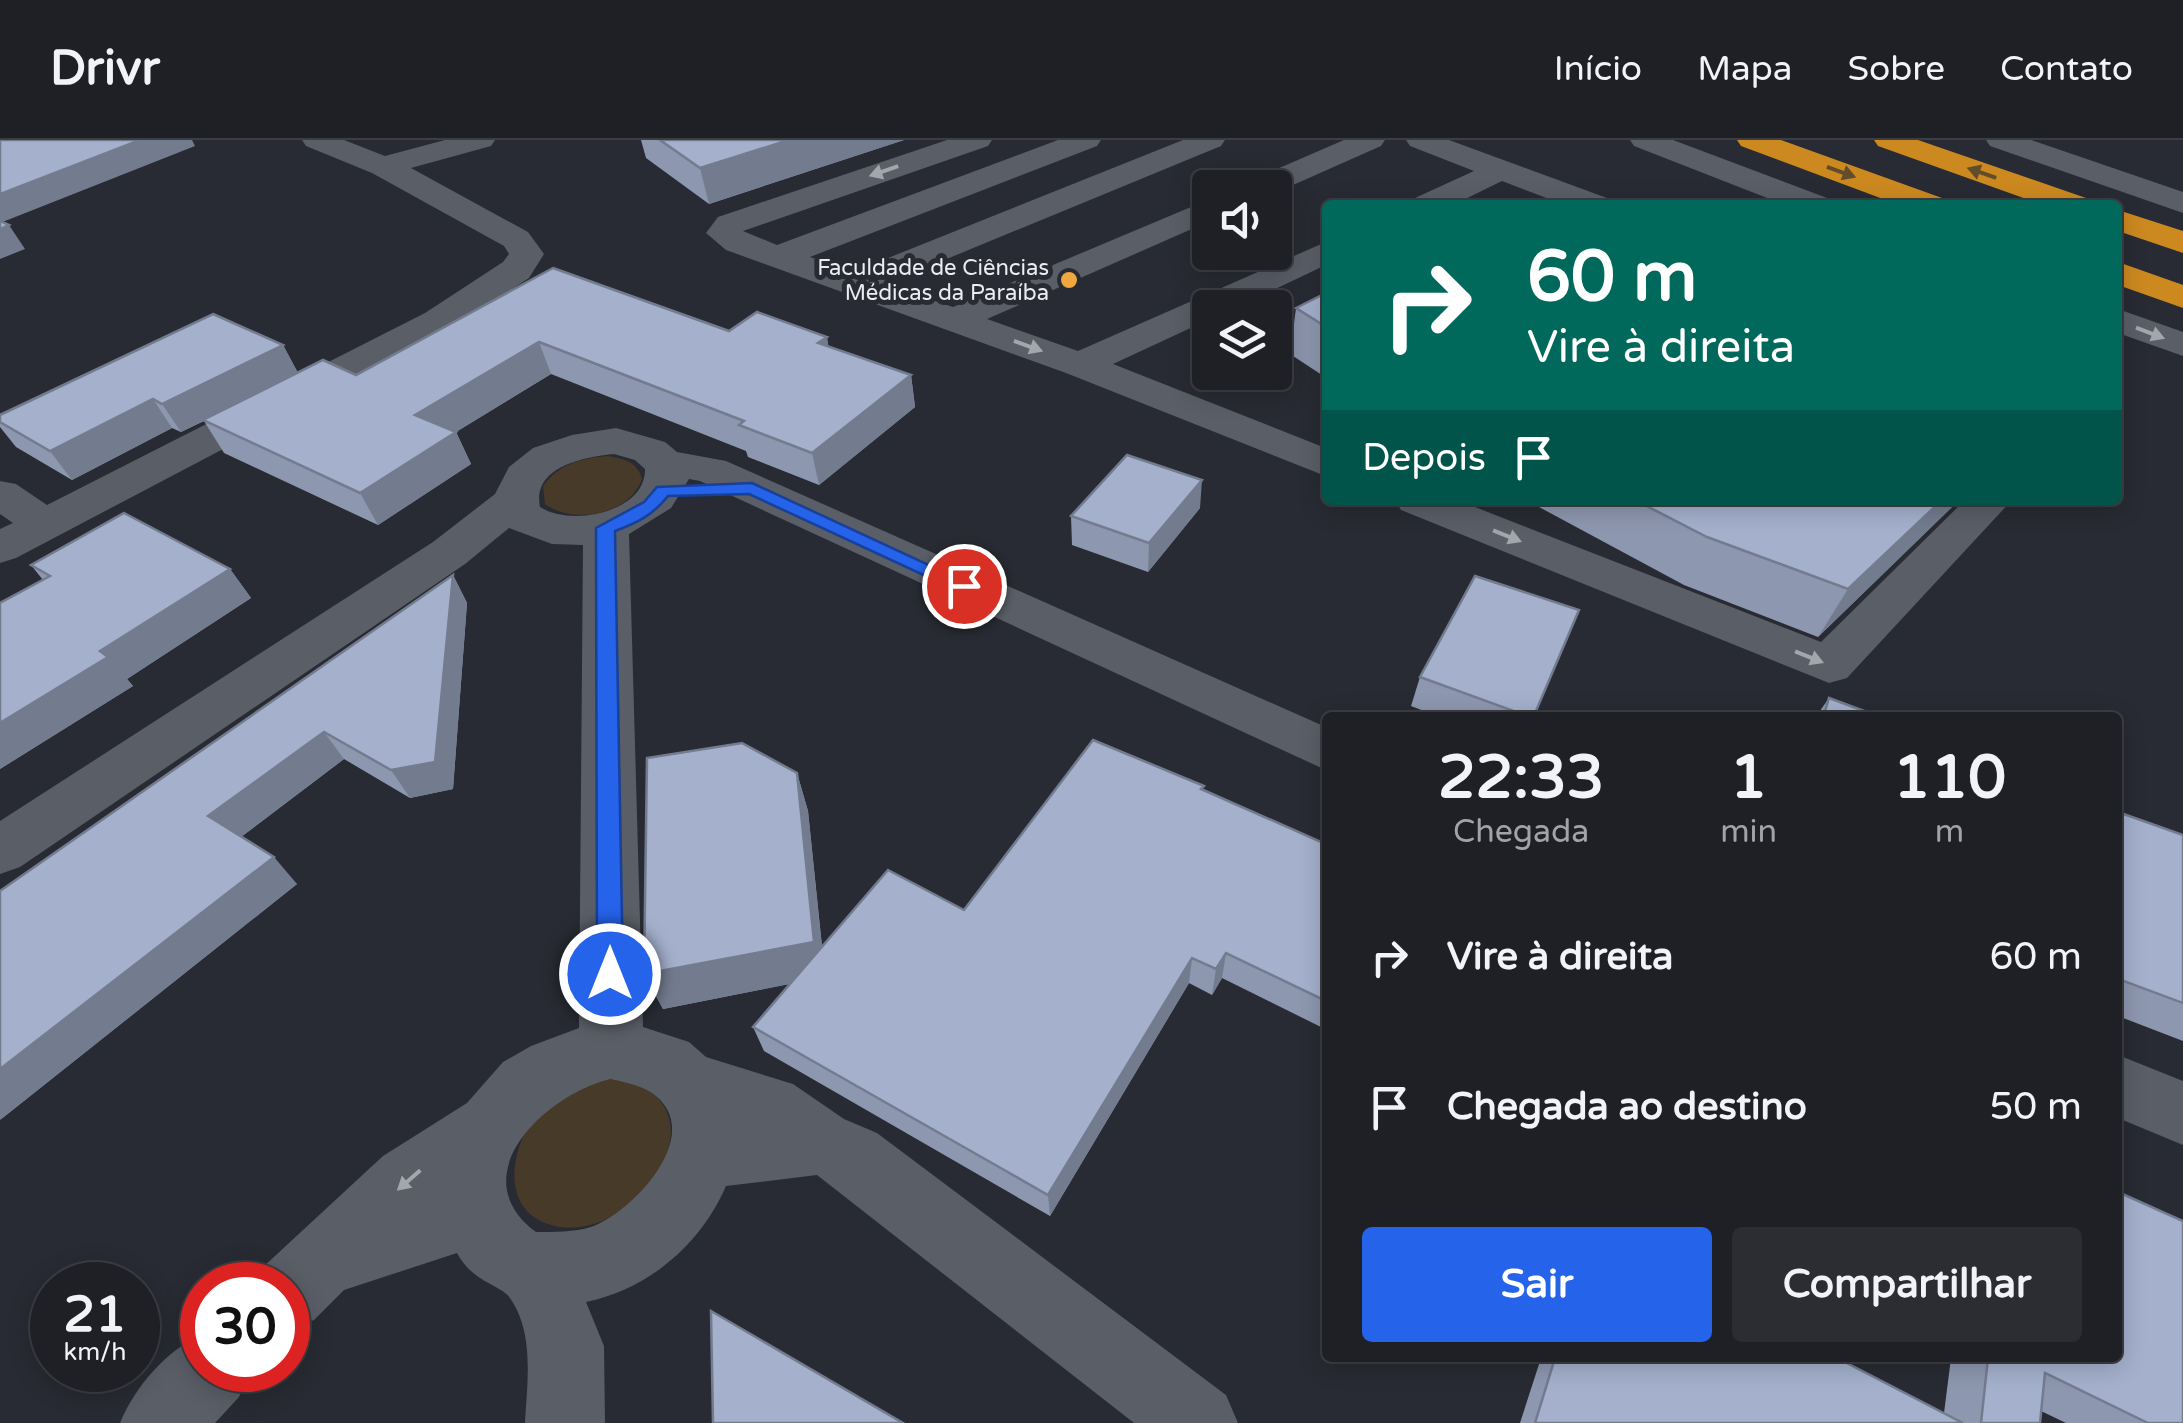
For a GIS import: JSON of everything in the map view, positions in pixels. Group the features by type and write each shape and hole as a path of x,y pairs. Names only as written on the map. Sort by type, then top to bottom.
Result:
{"highway":[{"path":"1752,140 1916,200"},
{"path":"1889,140 2060,200"},
{"path":"2122,221 2183,243"},
{"path":"2122,275 2183,297"}],"street":[{"path":"0,548 438,321 516,270 528,254 516,238 383,166 317,140"},
{"path":"383,166 480,140"},
{"path":"977,140 730,224 724,234 777,257 1080,365 1322,462"},
{"path":"777,257 1086,140"},
{"path":"854,284 1210,140"},
{"path":"1292,174 1370,140"},
{"path":"1422,140 1581,200"},
{"path":"1644,140 1802,200"},
{"path":"2001,140 2179,197"},
{"path":"1438,200 1503,169"},
{"path":"954,320 1192,217"},
{"path":"1080,365 1322,254"},
{"path":"2122,322 2183,345"},
{"path":"0,851 449,553 524,513 580,532 606,528 631,519 650,506 664,477 654,452 626,443 592,443 568,449 529,471 518,486 524,513"},
{"path":"664,477 752,488 1322,748"},
{"path":"0,494 45,524"},
{"path":"1429,505 1828,666 1985,505"},
{"path":"606,528 611,1049"},
{"path":"611,1049 643,1052 672,1063 692,1084 706,1115 704,1153 691,1186 670,1216 641,1243 571,1265 495,1249 473,1212 472,1169 490,1126 512,1096 543,1073 576,1057 611,1049"},
{"path":"692,1084 770,1106 820,1142 852,1156 1198,1423"},
{"path":"2122,1088 2183,1113"},
{"path":"310,1272 413,1175 454,1144 490,1126"},
{"path":"704,1153 755,1152 820,1142"},
{"path":"310,1276 473,1212"},
{"path":"565,1423 571,1265"},
{"path":"160,1423 190,1392"}],"shaded area":[{"path":"608,456 630,462 640,473 642,479 625,501 600,513 585,515 545,504 543,486 556,472 580,461"},
{"path":"618,1078 651,1093 668,1115 670,1141 660,1168 641,1194 616,1214 586,1226 555,1226 536,1219 524,1207 514,1175 516,1157 531,1123 542,1109 567,1092"}],"building":[{"path":"0,140 140,140 0,194"},
{"path":"660,140 789,140 700,168"},
{"path":"553,268 729,331 757,312 827,337 818,343 911,375 812,453 739,425 744,421 539,342 415,415 456,432 360,493 203,420 323,360 356,375"},
{"path":"1322,295 1322,324 1296,308"},
{"path":"213,314 283,345 162,404 153,399 50,451 0,422 0,415"},
{"path":"1127,455 1202,480 1149,543 1071,516"},
{"path":"1645,505 1937,505 1848,589 1707,537"},
{"path":"124,513 230,569 100,651 108,657 0,723 0,603 50,576 31,565"},
{"path":"453,575 435,762 391,770 324,732 208,816 274,857 0,1069 0,891"},
{"path":"1475,576 1579,610 1536,712 1516,712 1420,677"},
{"path":"1829,698 1867,712 1825,712"},
{"path":"1093,740 1204,786 1201,789 1322,842 1322,999 1226,953 1216,969 1192,958 1048,1195 753,1027 888,870 964,910"},
{"path":"742,743 797,773 814,942 644,974 647,758"},
{"path":"2122,813 2183,835 2183,1003 2122,980"},
{"path":"2122,1194 2183,1221 2183,1423 2148,1423 2045,1373 2040,1423 1981,1423 1988,1362 2122,1362"},
{"path":"711,1311 903,1423 713,1423"},
{"path":"1554,1362 1845,1362 1963,1423 1535,1423"}],"place":[{"name":"Faculdade de Ciências Médicas da Paraíba","path":"1069,280"}],"route":[{"path":"610,974 606,528 631,519 663,491 752,488 964,586"}]}
